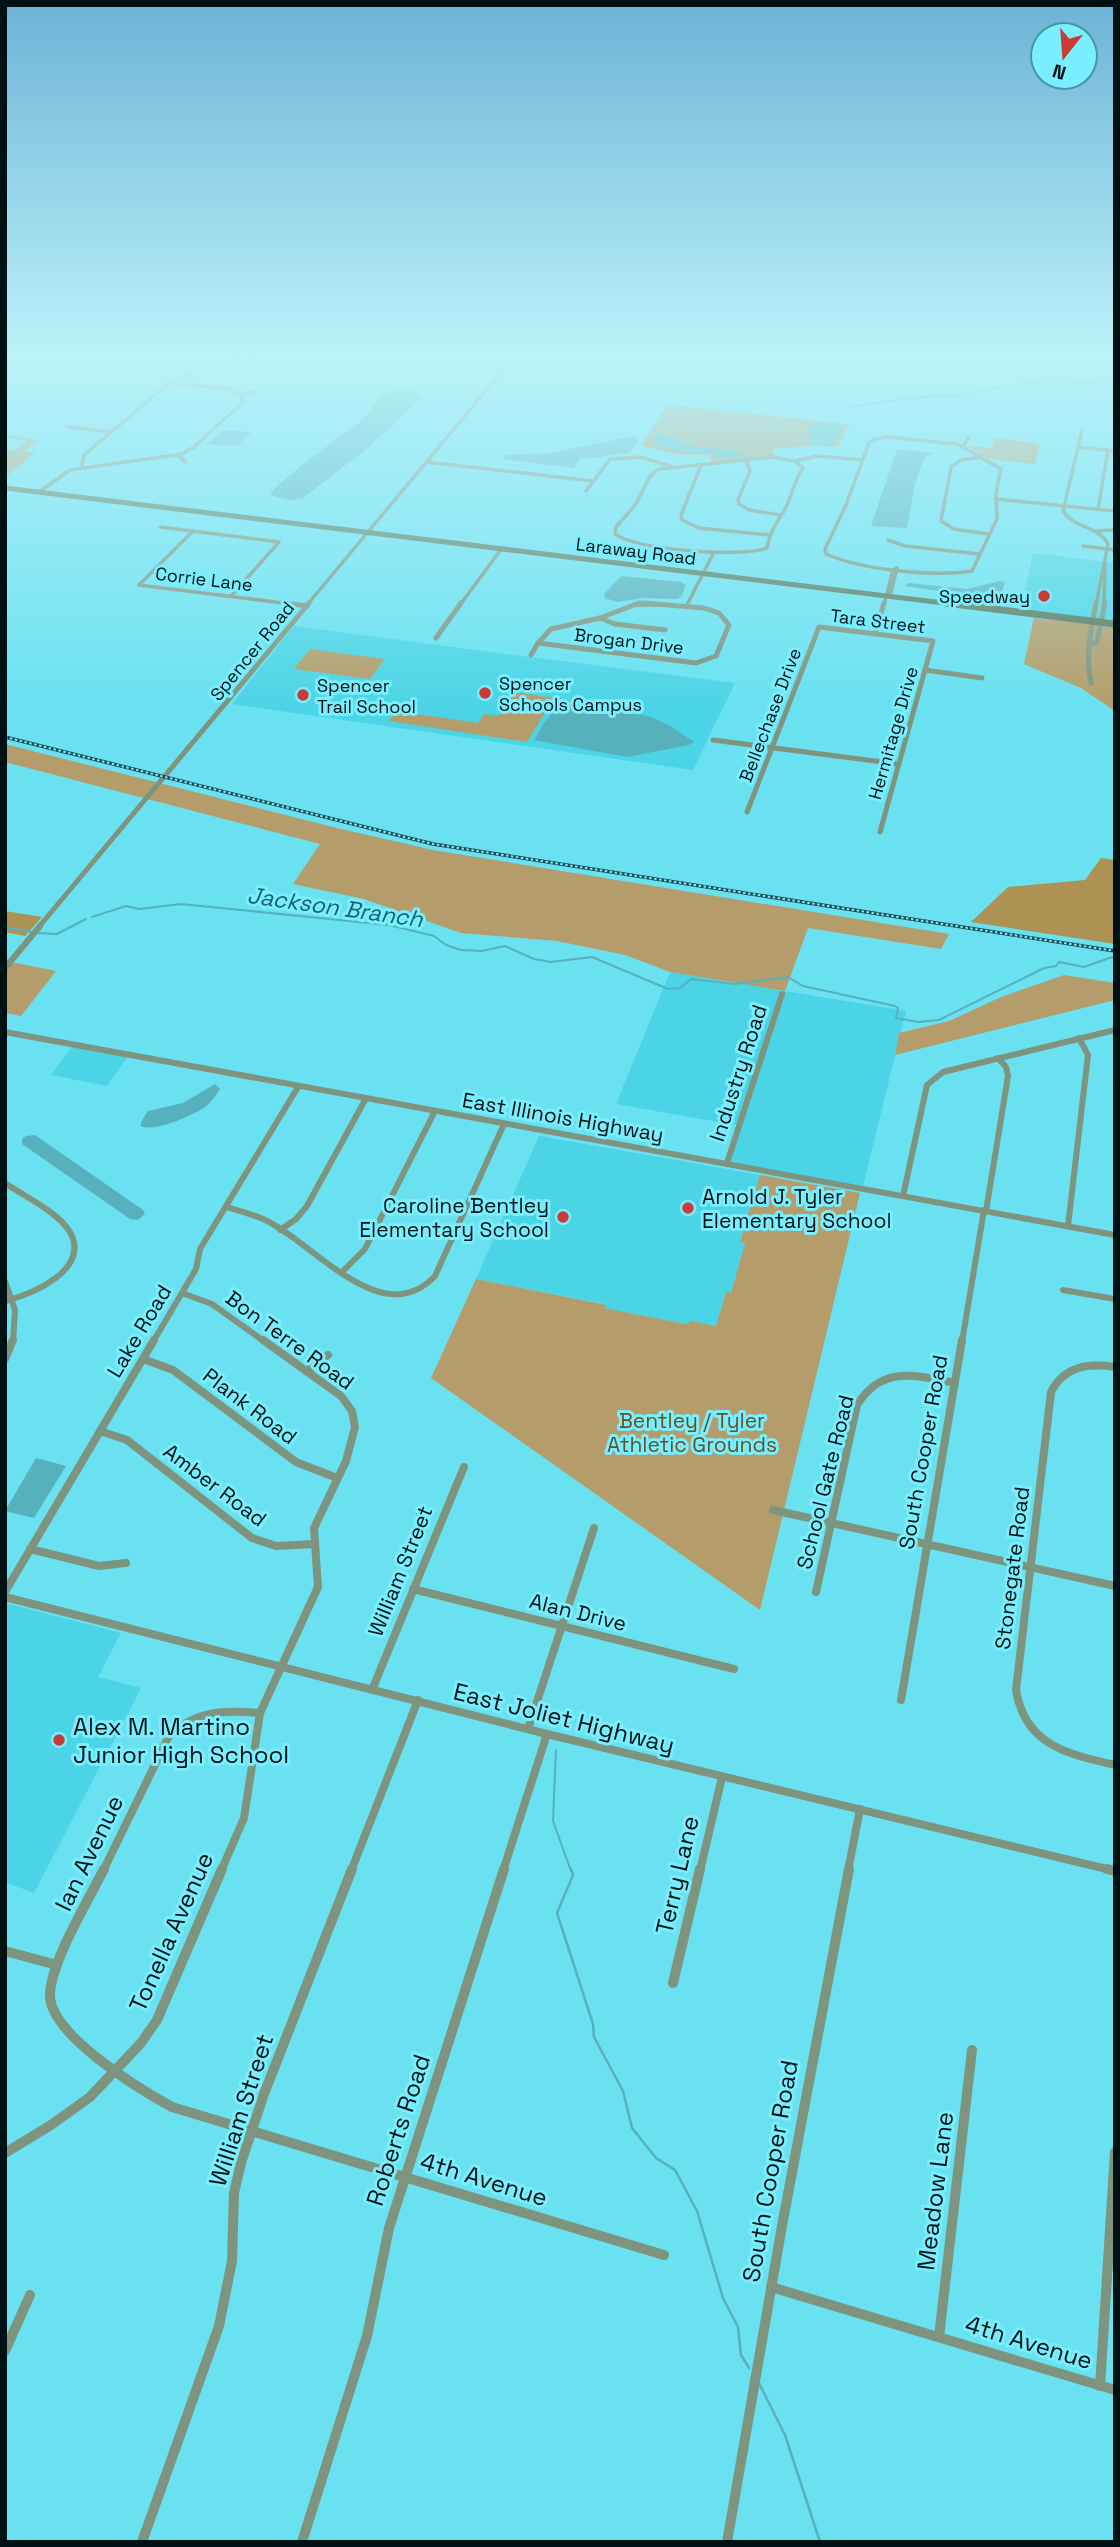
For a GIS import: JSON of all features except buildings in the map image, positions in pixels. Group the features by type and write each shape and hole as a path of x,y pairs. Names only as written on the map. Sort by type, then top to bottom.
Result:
{"main road":[{"name":"Laraway Road","path":"5,488 1115,622"}],"street":[{"path":"40,492 63,474 74,470"},
{"name":"Spencer Road","path":"5,968 421,470"},
{"path":"496,470 592,481"},
{"path":"586,491 600,470"},
{"path":"662,470 650,476 636,505 616,527 615,534 629,541 746,555 760,553 767,548 769,535 789,501 793,483 802,470"},
{"path":"699,470 681,515 682,520 699,527 769,535"},
{"path":"750,470 738,497 739,504 749,510 780,515"},
{"path":"858,470 825,551 838,560 964,573 975,568 997,519 996,499 1001,470"},
{"path":"951,470 945,489 941,521 954,529 988,534"},
{"path":"1072,470 1064,514 1069,520 1096,531 1107,539 1105,564 1092,620 1090,641 1093,644 1089,674 1091,683"},
{"path":"1098,509 1105,470"},
{"path":"996,499 1115,511"},
{"path":"160,527 279,542 231,596"},
{"path":"1096,531 1115,530"},
{"name":"Corrie Lane","path":"193,531 139,585 307,606"},
{"path":"888,540 905,546 979,554"},
{"path":"1083,546 1115,550"},
{"path":"436,639 502,548"},
{"path":"531,655 551,629 600,618 640,603 687,606 716,552"},
{"path":"1093,644 1097,642 1106,596 1105,564"},
{"path":"875,634 897,568"},
{"path":"1096,595 1106,596"},
{"name":"Brogan Drive","path":"538,643 683,662 709,660 719,652 729,629 729,622 712,610 687,606"},
{"path":"600,618 615,624 664,631"},
{"name":"Tara Street","path":"819,627 933,641"},
{"name":"Bellechase Drive","path":"747,812 819,627"},
{"name":"Hermitage Drive","path":"880,832 933,641"},
{"path":"925,670 982,678"},
{"path":"713,740 898,764"},
{"name":"Industry Road","path":"727,1163 782,994"},
{"path":"903,1196 928,1085 934,1077 1115,1030"},
{"name":"East Illinois Highway","path":"5,1032 242,1074 365,1100 727,1163 1115,1235"},
{"path":"1068,1226 1088,1055 1079,1038"},
{"name":"South Cooper Road","path":"901,1700 1008,1076 1006,1067 999,1058"},
{"name":"Lake Road","path":"5,1592 183,1293 196,1269 200,1249 298,1087"},
{"path":"280,1230 296,1219 307,1206 365,1100"},
{"path":"342,1272 365,1249 434,1112"},
{"path":"226,1207 260,1217 377,1293 404,1294 421,1288 435,1276 504,1124"},
{"path":"5,1183 61,1224 70,1233 74,1245 72,1258 51,1283 33,1293 8,1301"},
{"path":"5,1282 8,1301 16,1312 15,1341 5,1359"},
{"path":"1063,1290 1115,1300"},
{"name":"Bon Terre Road","path":"183,1293 212,1304 306,1371 346,1401 356,1419 356,1436 314,1529 320,1578 318,1587 283,1667"},
{"path":"306,1371 328,1354"},
{"name":"Plank Road","path":"143,1359 173,1370 296,1462 337,1478"},
{"name":"Stonegate Road","path":"1115,1367 1082,1366 1062,1374 1055,1381 1049,1400 1016,1690 1021,1715 1033,1731 1056,1748 1115,1765"},
{"path":"873,1373 879,1380"},
{"name":"School Gate Road","path":"816,1592 857,1405 864,1391 879,1380 898,1375 917,1375 954,1383"},
{"name":"Amber Road","path":"100,1431 127,1440 252,1538 276,1546 315,1544"},
{"name":"William Street","path":"372,1690 464,1467"},
{"path":"773,1510 1115,1586"},
{"path":"528,1728 594,1528"},
{"path":"30,1549 99,1566 126,1563"},
{"name":"Alan Drive","path":"413,1589 734,1669"},
{"name":"East Joliet Highway","path":"5,1597 547,1734 1115,1871"},
{"name":"Tonella Avenue","path":"5,2152 80,2107 99,2092 157,2020 244,1818 260,1713 283,1667"},
{"name":"William Street","path":"142,2542 219,2326 232,2261 234,2193 251,2131 418,1700"},
{"name":"Ian Avenue","path":"118,2071 56,2020 50,1999 50,1984 57,1965 169,1735 190,1717 205,1711 222,1709 260,1713"},
{"name":"Roberts Road","path":"302,2542 367,2336 388,2228 547,1734"},
{"name":"Terry Lane","path":"673,1983 722,1777"},
{"name":"South Cooper Road","path":"727,2542 771,2287 860,1810"},
{"path":"5,1951 57,1965"},
{"name":"Meadow Lane","path":"939,2337 972,2050"},
{"name":"4th Avenue","path":"118,2071 155,2100 172,2107 664,2255"},
{"path":"1100,2386 1115,2152"},
{"name":"4th Avenue","path":"771,2287 1115,2390"},
{"path":"5,2351 30,2295"}],"shaded area":[{"path":"297,470 339,470 303,498 290,500 272,496 271,492"},
{"path":"890,470 920,470 907,528 871,526"},
{"path":"1033,553 1115,563 1115,622 1021,611"},
{"path":"621,576 681,582 686,585 681,597 677,599 644,598 617,602 605,598 604,594"},
{"path":"1005,582 1000,597 996,599 904,586 909,583 967,589"},
{"name":"Spencer Schools Campus","path":"294,626 735,683 693,770 232,704"},
{"path":"561,703 648,716 669,725 694,742 627,757 534,740"},
{"path":"1101,858 1115,860 1115,944 971,922 1008,887 1085,880"},
{"path":"5,911 42,917 25,936 5,932"},
{"path":"670,972 906,1011 863,1186 729,1162 741,1126 616,1104"},
{"path":"73,1045 129,1055 107,1086 51,1075"},
{"path":"215,1084 220,1089 200,1110 164,1125 147,1128 141,1126 148,1111 183,1103"},
{"path":"35,1135 145,1214 138,1220 130,1219 22,1144 22,1139 26,1136"},
{"path":"539,1136 760,1175 740,1241 745,1243 731,1293 725,1293 717,1326 692,1321 686,1324 603,1308 606,1304 476,1279"},
{"path":"36,1458 66,1466 34,1518 5,1511"},
{"name":"Alex M. Martino Junior High School","path":"5,1603 121,1633 98,1677 141,1688 34,1893 5,1882"}],"green space":[{"path":"5,470 14,470 5,477"},
{"path":"1034,618 1115,626 1115,711 1081,688 1024,664"},
{"path":"310,649 385,659 370,679 294,669"},
{"path":"515,692 554,698 527,742 389,721 396,711 478,723 484,714 498,716"},
{"path":"5,744 433,850 949,934 941,949 808,928 785,991 670,972 625,955 557,941 461,933 364,899 293,884 320,844 5,762"},
{"path":"11,962 56,971 21,1016 5,1013 5,969"},
{"path":"1064,975 1115,983 1115,1000 895,1055 899,1033 949,1021 1001,997"},
{"name":"Bentley / Tyler Athletic Grounds","path":"760,1175 860,1193 760,1610 431,1378 476,1279 607,1305 604,1308 686,1324 692,1321 716,1326 726,1292 731,1293 745,1243 740,1242"}],"waterway":[{"name":"Jackson Branch","path":"92,917 126,906 139,909 181,904 389,925 434,936 446,945 461,950 482,951 505,946 534,959 551,962 592,957 668,989 680,988 691,979 735,984 788,977 803,986 895,1006 898,1008 896,1018 918,1022 939,1020 1044,968 1056,966 1059,962 1084,967 1115,956"},
{"name":"Jackson Branch","path":"37,933 57,934 86,919"},
{"name":"Jackson Branch","path":"5,927 32,932"},
{"path":"556,1750 553,1821 571,1871"},
{"path":"571,1869 573,1875 557,1913 593,2024 594,2037 623,2091 632,2128 656,2158 675,2170 697,2211 723,2298 738,2327 741,2355 749,2368"},
{"path":"759,2383 785,2435 820,2542"}],"railway":[{"path":"5,737 433,844 1115,951"}],"place":[{"name":"Speedway","path":"1044,596"},
{"name":"Spencer Schools Campus","path":"485,693"},
{"name":"Spencer Trail School","path":"303,695"},
{"name":"Arnold J. Tyler Elementary School","path":"688,1208"},
{"name":"Caroline Bentley Elementary School","path":"563,1217"},
{"name":"Alex M. Martino Junior High School","path":"59,1740"}]}
